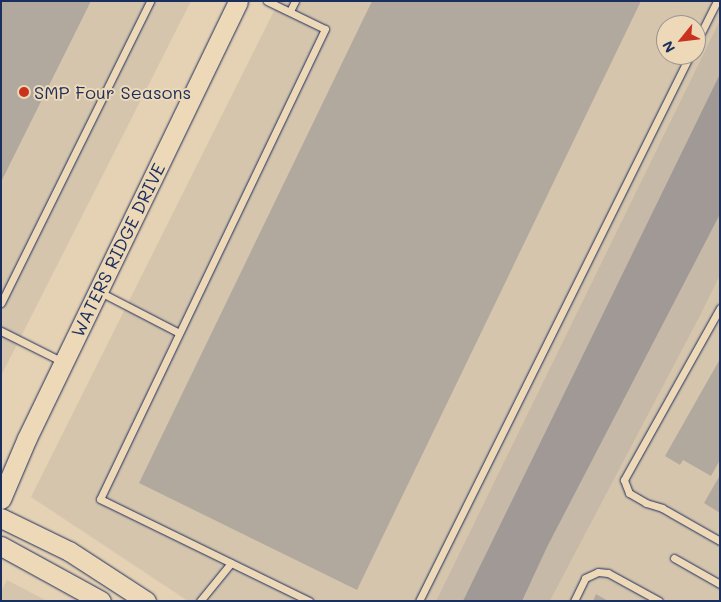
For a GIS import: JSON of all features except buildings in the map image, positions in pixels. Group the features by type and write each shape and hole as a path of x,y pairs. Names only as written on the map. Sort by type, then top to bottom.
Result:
{"street":[{"name":"WATERS RIDGE DRIVE","path":"1,499 64,362 238,1"},
{"path":"1,518 69,551 146,601"},
{"path":"1,546 101,601"}],"lane":[{"path":"1,303 150,1"},
{"path":"267,1 324,28 100,499 309,601"},
{"path":"290,11 295,1"},
{"path":"706,23 717,1"},
{"path":"419,601 685,65"},
{"path":"98,291 179,333"},
{"path":"720,308 624,480 629,493 646,504 662,508 720,541"},
{"path":"1,331 64,362"},
{"path":"674,558 720,584"},
{"path":"200,601 231,563"},
{"path":"574,601 585,578 598,572 608,573 658,601"}],"shaded area":[{"path":"1,1 191,1 1,376"},
{"path":"279,1 720,1 720,20 706,49 706,15 656,15 656,65 698,65 436,601 188,601 31,497"},
{"path":"720,20 720,275 701,314 550,601 436,601 698,65 706,65 706,49"},
{"path":"720,74 720,214 547,547 522,601 463,601"},
{"path":"720,275 720,601 550,601 701,314"},
{"path":"7,580 47,601 1,601 1,592"}],"place":[{"name":"SMP Four Seasons","path":"24,92"}]}
